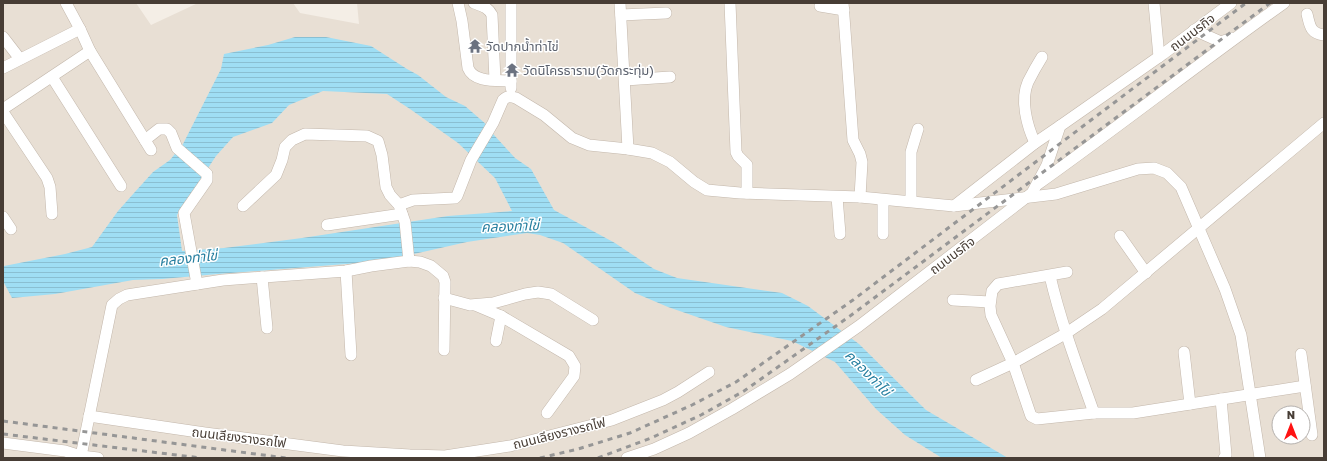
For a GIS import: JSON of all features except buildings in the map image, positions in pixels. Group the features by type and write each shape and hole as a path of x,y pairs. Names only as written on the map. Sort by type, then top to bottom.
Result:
{"street":[{"path":"66,3 90,51 151,150"},
{"path":"458,3 462,21 468,68 470,72 475,76 511,81"},
{"path":"474,3 490,10 492,15 496,80"},
{"path":"511,3 511,96"},
{"path":"620,3 628,149"},
{"path":"730,3 736,152 746,165 747,193"},
{"name":"ถนนนรกิจ","path":"627,458 654,449 689,433 732,409 790,374 859,326 1027,198 1032,193 1047,165 1060,126 1159,57 1231,3"},
{"path":"1037,184 1103,138 1284,3"},
{"path":"1156,5 1159,57"},
{"path":"820,6 844,6 854,140 862,162 860,197"},
{"path":"621,15 666,13"},
{"path":"1307,14 1310,26 1314,32 1324,35"},
{"path":"3,68 80,29"},
{"path":"1194,30 1221,42 1232,39 1243,33"},
{"path":"3,37 20,59"},
{"path":"3,109 90,51"},
{"path":"1035,143 1027,124 1025,102 1027,83 1042,57"},
{"path":"52,77 120,186"},
{"path":"625,80 670,77"},
{"path":"327,225 402,213 413,200 455,198 471,160 493,123 503,100 506,97 511,96 544,115 572,138 589,145 652,153 670,162 694,182 707,190 860,197 954,206 1056,194 1138,169 1154,168 1167,173 1181,187 1226,289 1240,335 1251,394 1260,458"},
{"path":"3,112 47,178 50,187 52,214"},
{"path":"976,380 1013,363 1066,334 1102,309 1324,123"},
{"path":"954,206 1035,143 1060,126"},
{"path":"144,140 159,129 167,128 171,133 178,149 207,176 207,180 185,210 184,218 196,280"},
{"path":"911,202 912,152 918,128"},
{"path":"243,206 276,175 285,147 292,140 306,134 367,136 378,141 382,155 386,186 402,213 409,260"},
{"path":"837,197 840,234"},
{"path":"883,200 883,234"},
{"path":"3,217 11,229"},
{"path":"1120,236 1146,273"},
{"path":"80,457 112,305 119,298 128,295 196,280 223,280 346,271 409,260 431,266 443,276 445,282 444,350"},
{"path":"346,271 351,355"},
{"path":"1067,272 998,284 992,291 990,302 991,316 1013,363 1031,416 1037,419 1094,414 1133,414 1305,386"},
{"path":"1050,276 1057,307 1094,414"},
{"path":"262,277 267,328"},
{"path":"444,298 470,305 493,303 538,292 551,294 593,320"},
{"path":"953,300 990,302"},
{"path":"475,304 501,316 569,356 575,366 574,376 547,413"},
{"path":"496,341 501,316"},
{"path":"1184,352 1190,404"},
{"path":"1301,354 1312,435"},
{"name":"ถนนเลียงรางรถไฟ","path":"89,416 205,434 343,451 445,456 510,446 612,420 663,400 709,372"},
{"path":"1221,399 1226,455 1224,458"},
{"path":"3,443 65,451 80,457 98,458"}],"shaded area":[{"path":"3,3 136,3 151,25 198,3 293,3 300,13 359,24 357,3 1324,3 1324,458 3,458"}],"water":[{"name":"คลองท่าไข่","path":"295,37 326,37 371,46 418,75 446,97 465,106 487,125 515,158 531,169 554,210 615,243 654,269 677,278 782,293 808,306 859,344 926,410 1008,458 942,458 905,435 876,409 835,362 792,341 726,327 668,307 635,293 563,243 540,235 527,233 467,242 396,258 359,263 133,280 55,294 12,298 3,281 4,266 92,247 118,211 153,172 170,160 183,144 221,69 224,54 268,45","holes":["323,91 387,94 458,143 495,178 512,211 448,216 302,238 224,248 182,251 177,215 216,156 233,137 272,123 289,105"]}],"railway":[{"path":"540,458 578,449 630,433 692,405 736,382 853,300 1246,3"},
{"path":"598,458 651,438 701,415 744,391 850,316 1270,3"},
{"path":"3,421 286,458"},
{"path":"3,434 201,458"}],"place":[{"name":"วัดปากน้ำท่าไข่","path":"475,46"},
{"name":"วัดนิโครธาราม(วัดกระทุ่ม)","path":"512,70"}]}
